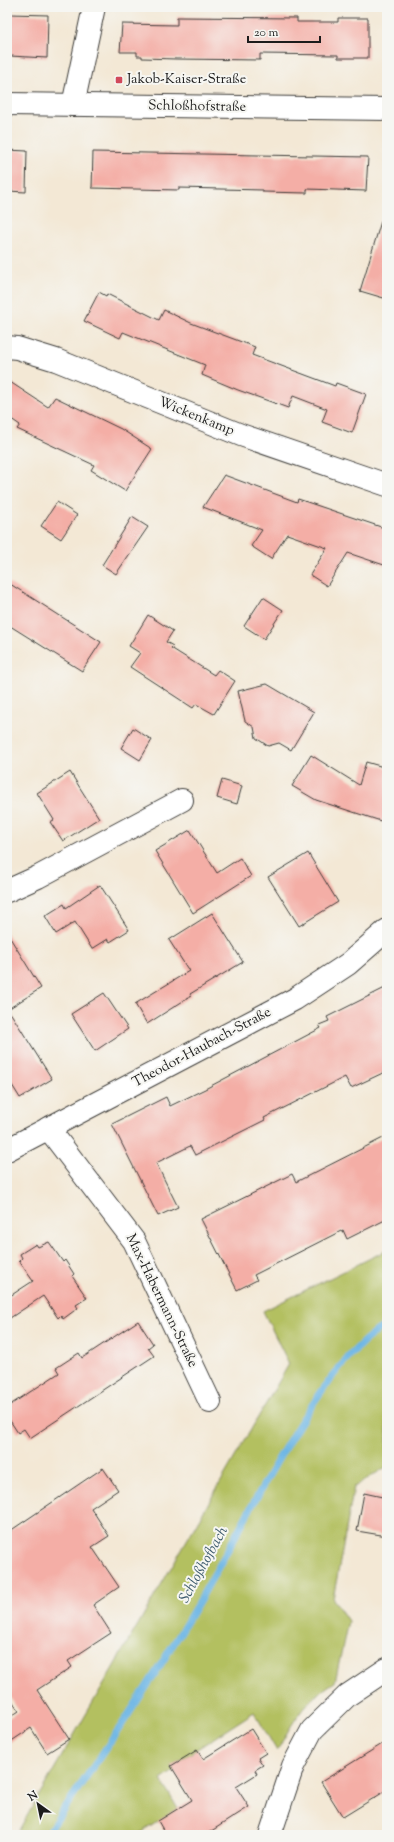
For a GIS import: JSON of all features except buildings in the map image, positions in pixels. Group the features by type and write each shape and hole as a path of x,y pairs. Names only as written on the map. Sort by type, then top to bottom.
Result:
{"street":[{"path":"73,105 94,7"},
{"name":"Schloßhofstraße","path":"7,104 387,109"},
{"name":"Wickenkamp","path":"7,347 17,348 56,360 241,435 387,485"},
{"path":"7,891 25,883 182,800"},
{"name":"Theodor-Haubach-Straße","path":"7,1150 295,999 348,964 387,930"},
{"name":"Max-Habermann-Straße","path":"48,1128 134,1241 210,1402"},
{"path":"270,1835 293,1766 312,1730 348,1695 387,1669"}],"green space":[{"path":"387,1250 387,1468 386,1467 354,1487 333,1599 348,1621 335,1682 315,1696 301,1712 277,1751 254,1712 171,1766 174,1771 161,1780 178,1809 137,1835 16,1835 289,1364 263,1311"}],"waterway":[{"name":"Schloßhofbach","path":"51,1828 124,1722 176,1641 275,1465 321,1391 363,1342 387,1324"}],"place":[{"name":"Jakob-Kaiser-Straße","path":"119,80"}]}
